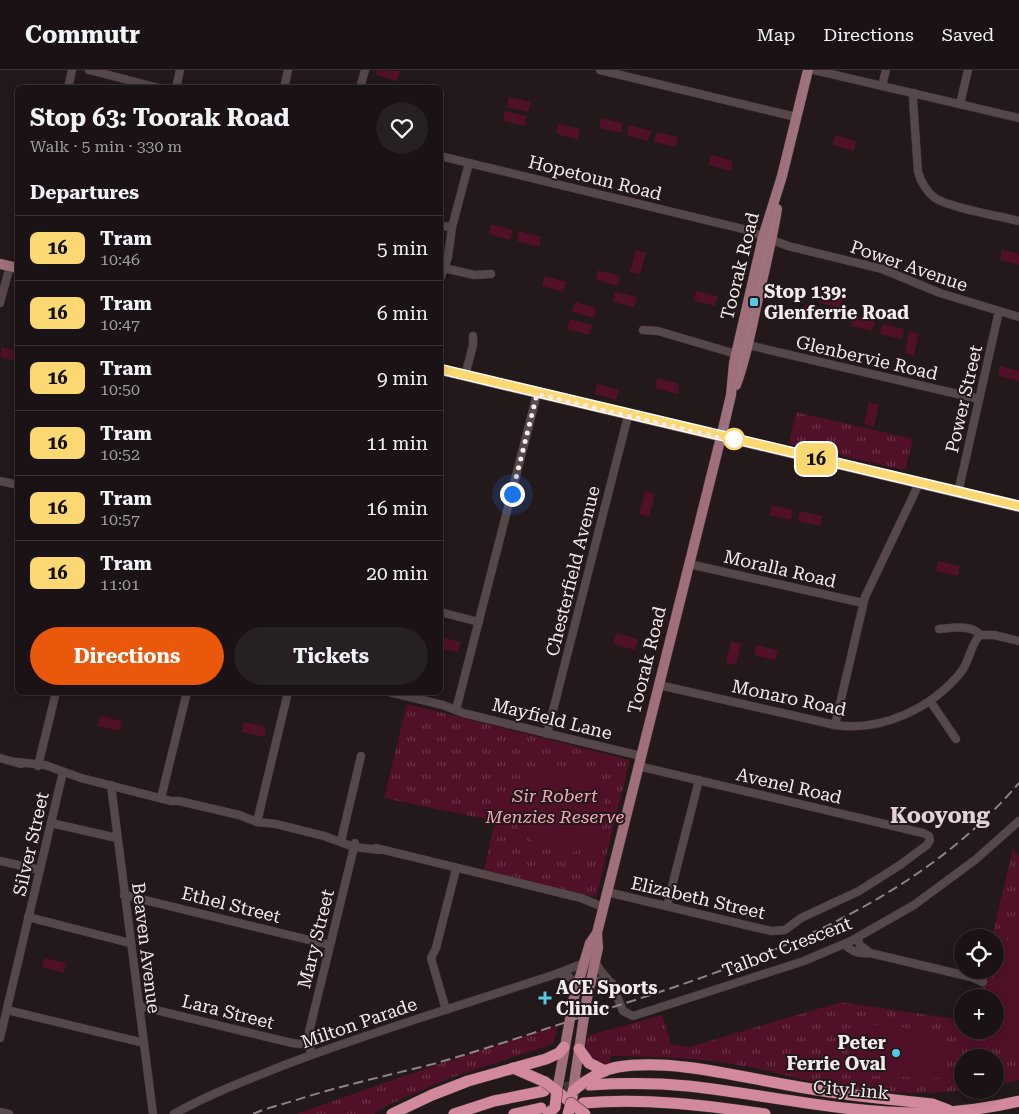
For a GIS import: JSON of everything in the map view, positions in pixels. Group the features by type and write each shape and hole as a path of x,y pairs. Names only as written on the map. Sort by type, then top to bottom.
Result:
{"highway":[{"path":"392,1114 451,1087 553,1057 564,1047"},
{"path":"579,1048 597,1077"},
{"path":"565,1096 616,1067 643,1065 686,1068 800,1087 932,1104 952,1112"},
{"path":"513,1068 584,1108 618,1101 662,1102 765,1114"},
{"name":"CityLink","path":"597,1077 861,1110 928,1113 952,1112 1019,1101"},
{"path":"454,1114 544,1086"},
{"name":"Toorak Road","path":"549,1111 565,1096"},
{"path":"514,1114 549,1111"}],"main road":[{"name":"Toorak Road","path":"731,395 743,366 748,345 782,176 808,70"},
{"name":"Toorak Road","path":"565,1096 575,1077 590,983 598,948 597,933 721,438 731,395 736,354 769,237"},
{"path":"443,371 1019,507"},
{"name":"Toorak Road","path":"565,1096 564,1047 577,985 590,943 597,933"}],"street":[{"path":"69,85 72,70"},
{"path":"88,70 147,85"},
{"path":"177,85 180,70"},
{"path":"285,85 288,70"},
{"path":"361,85 365,70"},
{"path":"600,70 796,117"},
{"path":"814,70 1019,118"},
{"path":"882,86 886,70"},
{"path":"960,104 968,70"},
{"path":"914,94 918,172 920,180 928,192 946,203 1019,220"},
{"name":"Hopetoun Road","path":"443,157 769,237"},
{"path":"469,163 452,227 449,252 444,268 474,275 492,274"},
{"path":"443,226 452,227"},
{"name":"Power Avenue","path":"769,237 788,246 882,269 940,293 1019,317"},
{"path":"0,303 9,266"},
{"name":"Power Street","path":"958,493 998,311"},
{"path":"644,330 658,331 736,354"},
{"path":"465,376 473,336"},
{"name":"Glenbervie Road","path":"748,345 979,399"},
{"path":"456,710 537,394"},
{"name":"Chesterfield Avenue","path":"547,734 628,416"},
{"path":"0,481 15,484"},
{"path":"835,725 863,603 918,484"},
{"name":"Moralla Road","path":"689,564 863,603"},
{"path":"443,613 479,622"},
{"path":"939,629 960,628 978,633 985,631 1019,641"},
{"name":"Monaro Road","path":"659,685 835,725 855,727 883,722 908,713 930,701 961,672 967,663 974,634 978,633"},
{"path":"38,765 55,695"},
{"path":"161,795 186,695"},
{"path":"258,819 287,695"},
{"name":"Mayfield Lane","path":"401,695 639,761"},
{"path":"930,701 956,739"},
{"path":"342,839 362,756"},
{"name":"Elizabeth Street","path":"0,758 38,765 62,774 161,795 179,801 342,839 355,845 432,862 455,870 476,873 581,898 668,906 771,931 782,931"},
{"name":"Avenel Road","path":"639,761 699,780 923,833 931,838 929,843 920,850 859,891 802,918 782,931"},
{"name":"Silver Street","path":"0,1038 62,774"},
{"path":"668,906 699,780"},
{"name":"Beaven Avenue","path":"111,785 130,943 154,1114"},
{"name":"Talbot Crescent","path":"595,961 600,970 612,983 622,1010 626,1014 633,1016 773,971 845,944 892,918 938,888 995,844 1019,821"},
{"path":"51,822 117,838"},
{"name":"Mary Street","path":"310,1043 310,1028 355,845"},
{"path":"0,861 40,870"},
{"path":"446,1010 431,958 436,948 455,870"},
{"name":"Ethel Street","path":"124,895 330,945"},
{"path":"28,917 130,943"},
{"path":"857,938 860,945 870,953"},
{"path":"845,944 849,949 857,952 870,953 971,977 983,982"},
{"name":"Milton Parade","path":"174,1114 222,1090 380,1030 559,973 584,963"},
{"path":"559,973 569,977 577,985"},
{"path":"590,983 602,980 612,983"},
{"name":"Lara Street","path":"139,1006 292,1043 310,1043"},
{"path":"7,1010 144,1043"},
{"path":"310,1043 314,1045 315,1054"}],"green space":[{"path":"377,70 400,71 397,81 376,75"},
{"path":"509,97 531,102 528,112 507,107"},
{"path":"505,111 527,116 525,126 503,121"},
{"path":"601,118 623,123 621,133 599,128"},
{"path":"558,124 580,129 578,139 556,134"},
{"path":"629,125 651,131 648,141 627,135"},
{"path":"657,132 678,137 676,147 654,142"},
{"path":"835,135 856,141 854,151 832,145"},
{"path":"711,155 733,161 731,171 709,165"},
{"path":"491,224 513,230 510,240 489,234"},
{"path":"519,231 541,237 539,247 517,241"},
{"path":"636,250 646,253 640,274 630,272"},
{"path":"1002,250 1019,254 1019,265 1000,260"},
{"path":"598,270 620,276 618,286 596,280"},
{"path":"544,276 566,282 563,292 542,286"},
{"path":"696,291 718,296 715,306 694,301"},
{"path":"615,292 637,297 634,307 613,302"},
{"path":"821,293 843,298 841,308 819,303"},
{"path":"575,302 596,308 594,318 572,312"},
{"path":"805,304 826,310 824,320 802,314"},
{"path":"853,316 875,321 872,331 851,326"},
{"path":"570,319 592,325 589,335 567,329"},
{"path":"882,324 904,329 902,339 880,334"},
{"path":"909,331 919,334 914,355 905,353"},
{"path":"2,347 15,350 15,361 0,357"},
{"path":"1000,366 1019,371 1019,381 998,376"},
{"path":"657,378 679,384 677,394 655,388"},
{"path":"597,384 619,390 616,400 595,394"},
{"path":"869,402 879,405 874,427 864,424"},
{"path":"796,412 913,439 905,470 789,444"},
{"path":"645,491 655,494 649,517 639,514"},
{"path":"772,505 793,510 791,520 769,515"},
{"path":"800,511 822,516 820,526 798,521"},
{"path":"938,561 960,566 958,576 936,571"},
{"path":"616,633 638,639 635,650 613,644"},
{"path":"443,638 461,642 458,652 443,649"},
{"path":"731,641 741,644 736,665 726,663"},
{"path":"756,645 778,650 775,660 754,655"},
{"name":"Sir Robert Menzies Reserve","path":"407,704 630,760 596,897 484,870 495,821 384,798"},
{"path":"100,716 122,721 119,731 98,726"},
{"path":"244,722 266,727 264,737 242,732"},
{"path":"558,769 577,772 585,776 600,791 604,802 605,813 599,835 583,849 571,852 560,852 538,845 520,830 514,821 511,811 514,790 521,778 534,772"},
{"path":"1013,848 1019,857 1019,1080 1004,1084 1004,1049 954,1049 954,1091 934,1093 851,1089 755,1068 694,1059 611,1056 610,1063 600,1064 591,1058 587,1051 586,1042 590,1035 662,1015 671,1044 689,1047 841,1002 954,1019 954,1039 1004,1039 1004,989 981,989 983,979 1004,979 1004,929 994,929"},
{"path":"1019,925 1019,1052 1004,1039 1004,989 992,989 993,979 1004,979 1004,948"},
{"path":"45,958 66,963 64,973 42,967"},
{"name":"Peter Ferrie Oval","path":"855,1023 939,1031 943,1037 941,1077 854,1075 850,1073 848,1069 850,1028"},
{"path":"558,1025 553,1044 450,1078 390,1104 374,1114 296,1114 442,1063"}],"tunnel":[{"path":"548,1090 584,1085"}],"tram line":[{"path":"713,436 723,431 728,420 778,200 810,70"},
{"path":"0,265 15,269"},
{"path":"443,370 1019,506"},
{"name":"16","path":"443,370 1019,506"}],"railway":[{"path":"253,1114 268,1108 493,1046 650,995 766,953 822,928 876,899 928,866 975,828 1019,783"}],"place":[{"name":"Stop 139: Glenferrie Road","path":"754,302"},
{"name":"ACE Sports Clinic","path":"545,998"},
{"name":"Peter Ferrie Oval","path":"896,1053"}],"district":[{"name":"Kooyong","path":"940,815"}],"route":[{"path":"512,494 537,394 733,441 734,439"}]}
